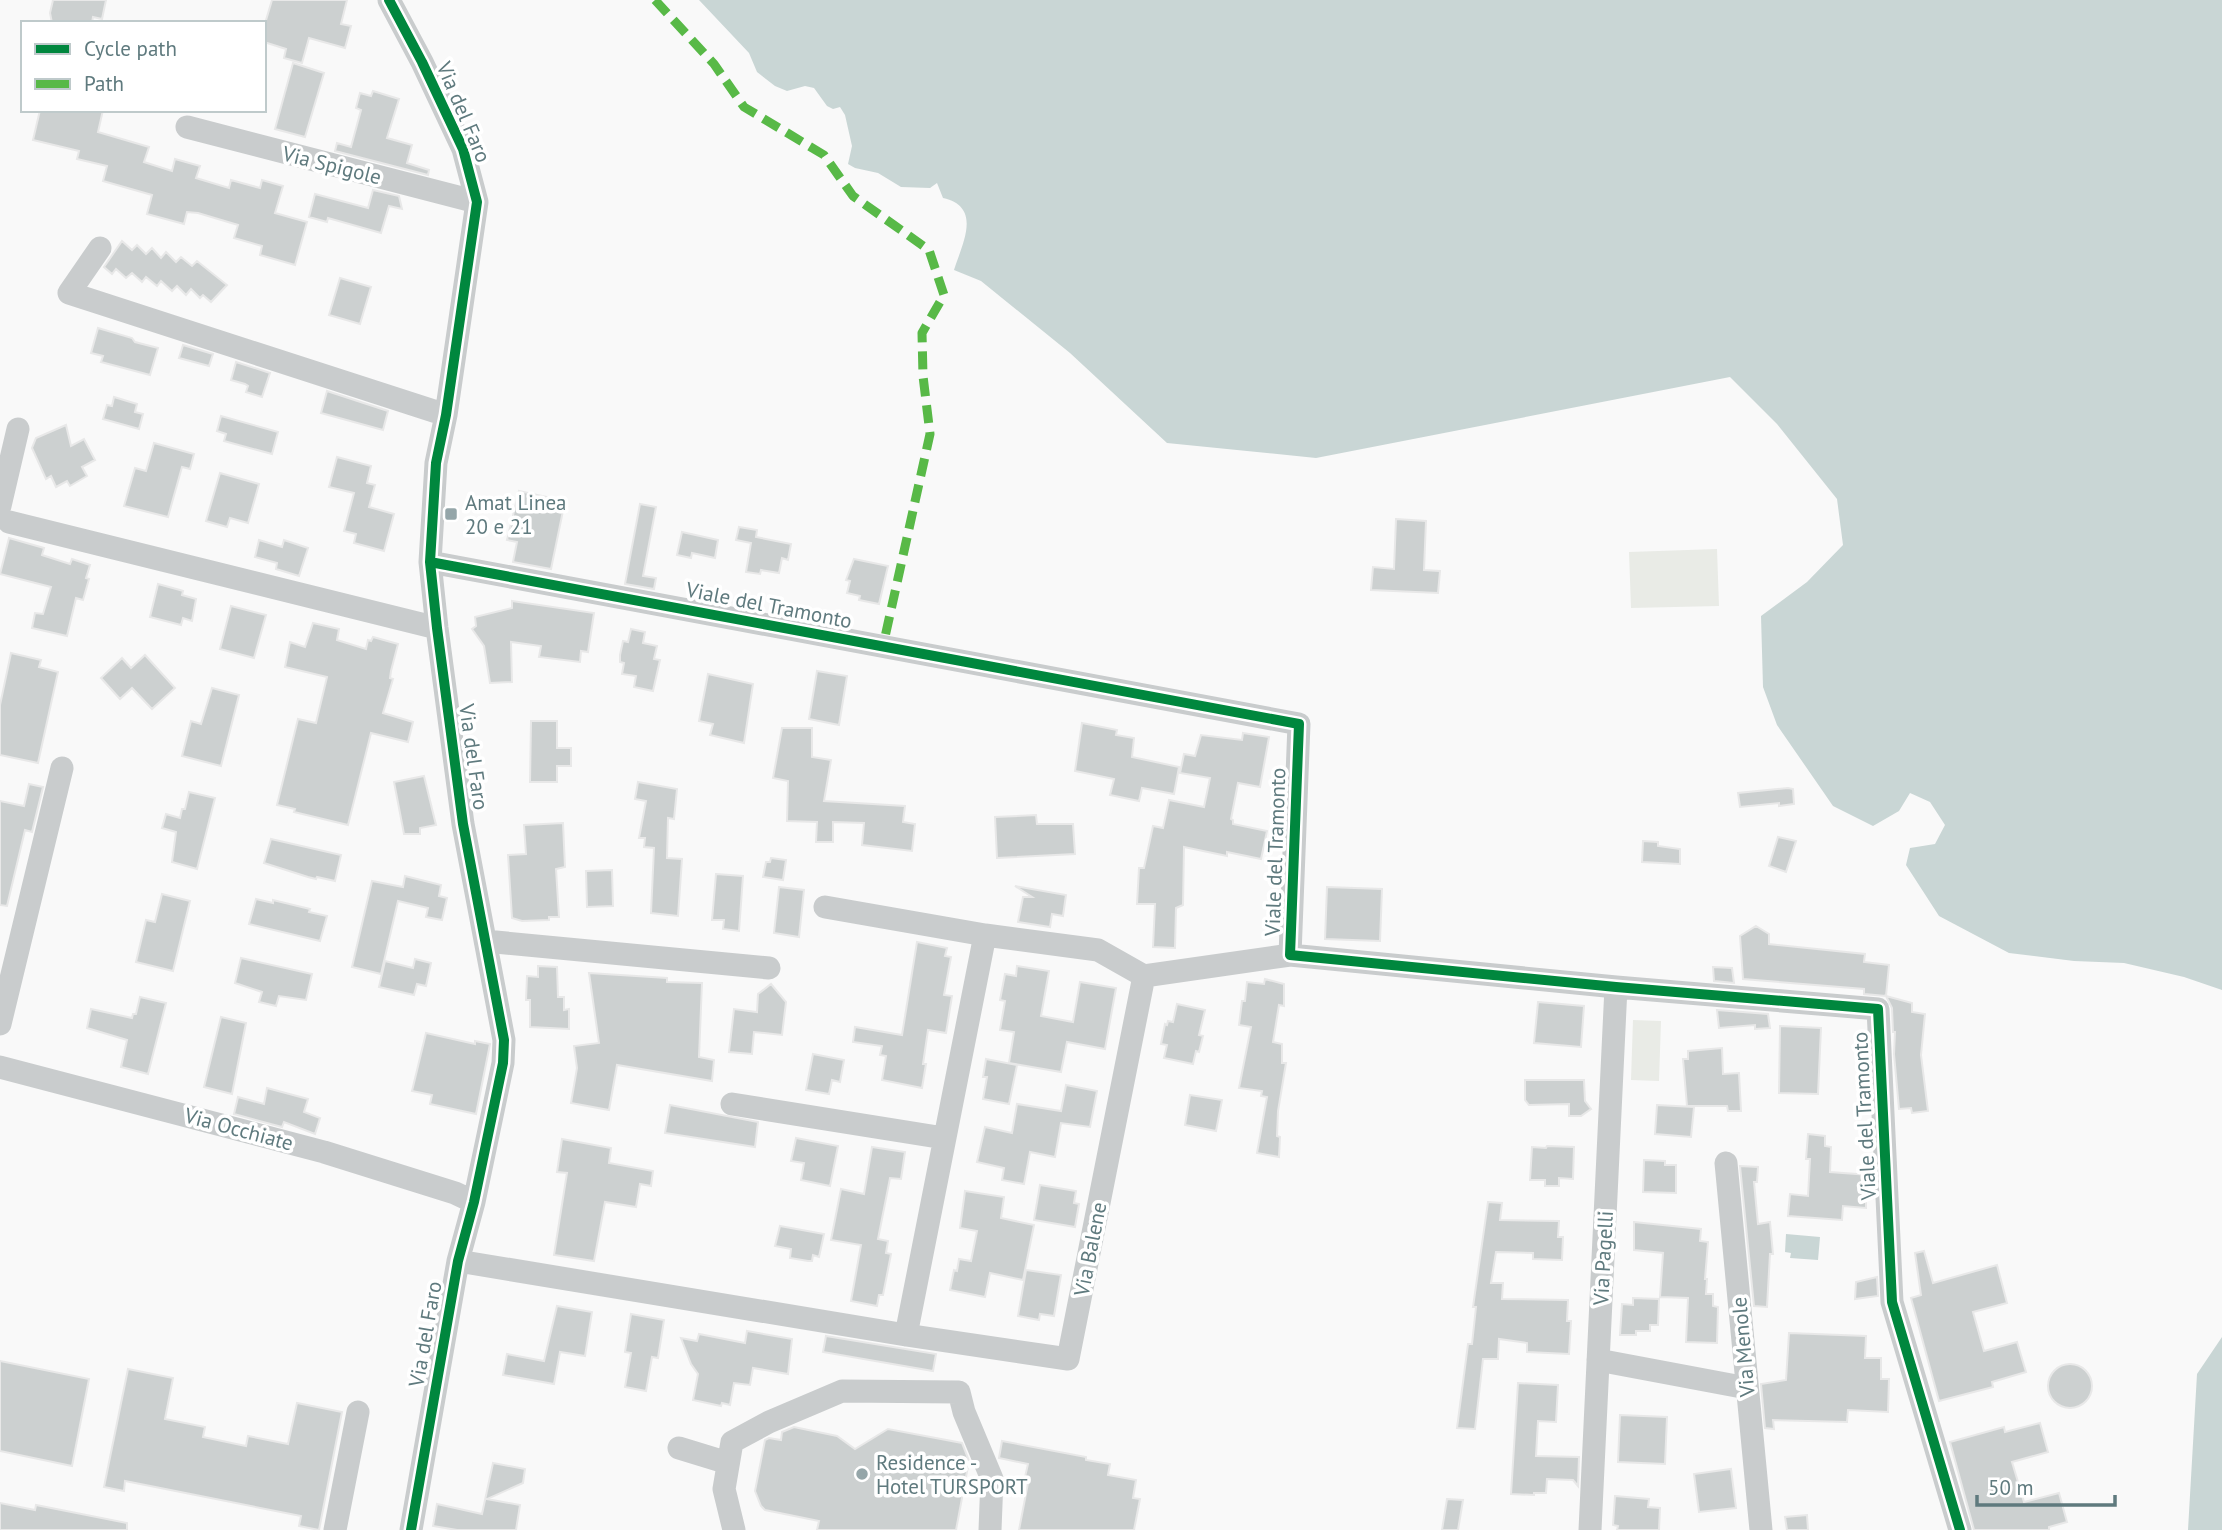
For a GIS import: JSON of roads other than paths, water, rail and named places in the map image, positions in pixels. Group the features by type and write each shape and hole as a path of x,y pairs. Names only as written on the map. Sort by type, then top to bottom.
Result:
{"street":[{"name":"Via del Faro","path":"389,0 463,149 477,202 446,415 436,463 430,562 436,628 463,824 504,1040 503,1063 474,1202 458,1261 411,1530"},
{"name":"Via Spigole","path":"187,127 477,202"},
{"path":"100,248 69,293 446,415"},
{"path":"18,429 5,514 436,628"},
{"name":"Viale del Tramonto","path":"430,562 1299,724 1290,955 1878,1009 1892,1302 1960,1530"},
{"path":"0,1024 62,768"},
{"path":"825,907 985,935 1098,950 1144,976 1290,955"},
{"path":"906,1335 985,935"},
{"path":"485,941 769,968"},
{"name":"Via Balene","path":"458,1261 1068,1359 1144,976"},
{"name":"Via Pagelli","path":"1590,1530 1616,987"},
{"name":"Via Occhiate","path":"0,1067 324,1152 455,1193 474,1202"},
{"path":"732,1104 944,1138"},
{"name":"Via Menole","path":"1726,1163 1761,1530"},
{"path":"1598,1360 1747,1388"},
{"path":"734,1530 724,1489 732,1442 769,1422 842,1391 960,1392 964,1412 992,1479 990,1530"},
{"path":"335,1530 358,1412"},
{"path":"679,1448 728,1463"}],"place":[{"name":"Amat Linea 20 e 21","path":"451,514"},
{"name":"Residence - Hotel TURSPORT","path":"862,1474"}]}
